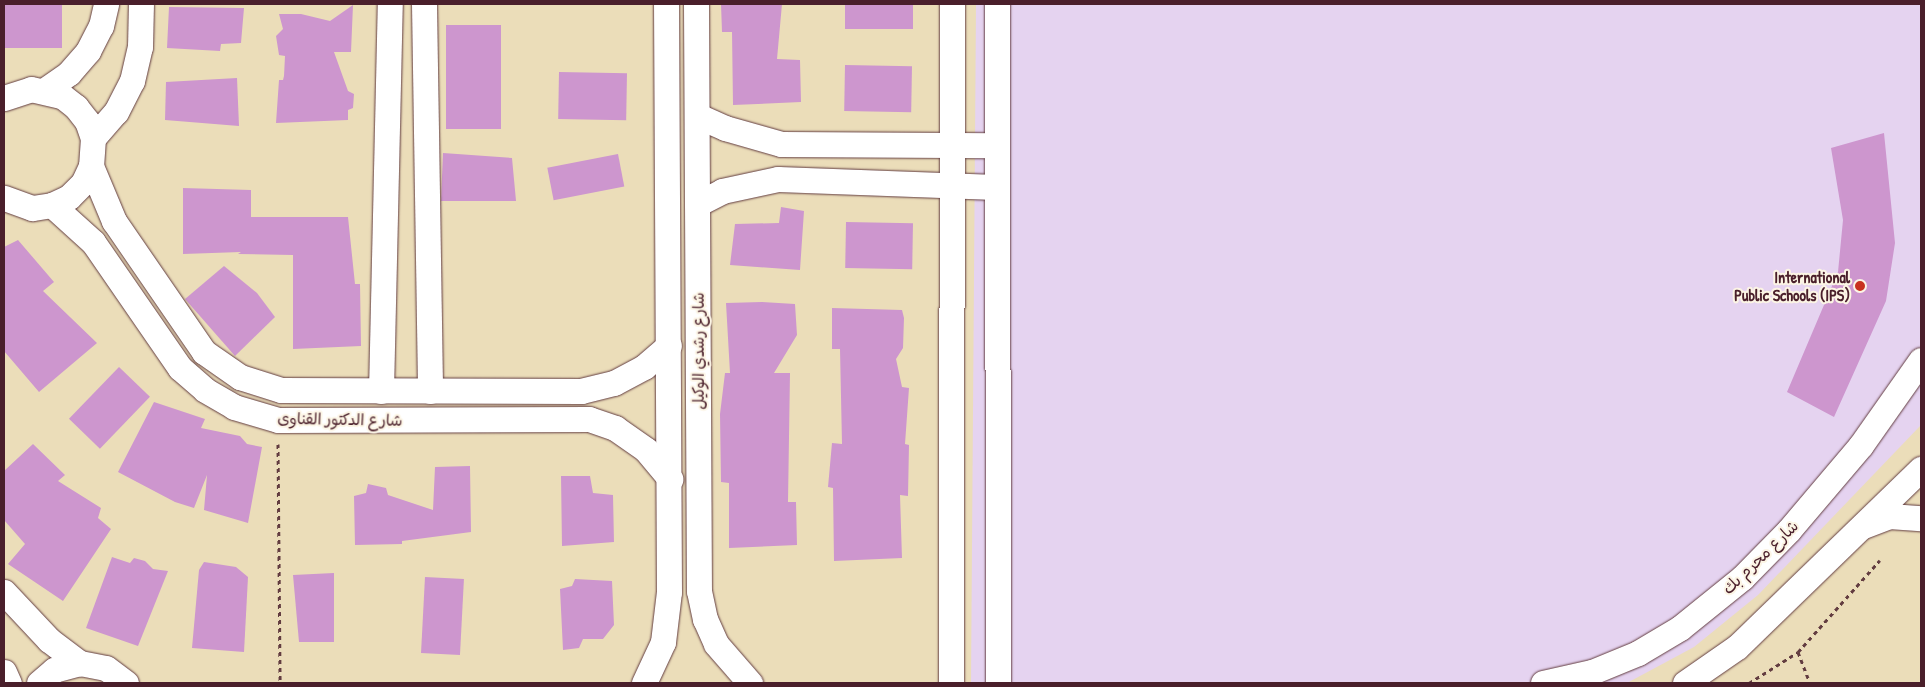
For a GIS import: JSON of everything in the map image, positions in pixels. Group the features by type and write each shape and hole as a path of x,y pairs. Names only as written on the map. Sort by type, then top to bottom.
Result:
{"street":[{"path":"45,90 69,73 88,51 101,26 106,4"},
{"path":"93,138 116,112 132,81 140,47 141,4"},
{"path":"381,391 390,4"},
{"path":"424,4 430,392"},
{"name":"شارع رشدي الوكيل","path":"644,683 663,642 669,592 670,479 666,4"},
{"name":"شارع رشدي الوكيل","path":"696,4 699,591 705,620 716,644 750,683"},
{"path":"951,683 952,4"},
{"path":"997,4 998,683"},
{"path":"6,203 32,208 52,205 76,190 91,166 93,138 87,121 76,107 45,90 8,91"},
{"path":"698,116 725,128 781,144 997,145"},
{"name":"شارع الدكتور القناوى","path":"91,166 114,221 204,352 240,377 281,390 347,392 582,391 614,383 644,367 669,345"},
{"path":"696,204 722,191 778,179 996,188"},
{"name":"شارع الدكتور القناوى","path":"52,205 93,242 180,368 205,390 234,407 278,420 589,419 615,428 646,450 670,479"},
{"name":"شارع محرم بك","path":"1543,683 1592,672 1638,654 1680,628 1742,578 1789,530 1861,444 1921,360"},
{"path":"347,392 348,421"},
{"path":"1685,683 1736,647 1856,528 1921,469"},
{"path":"1856,528 1889,516 1921,518"},
{"path":"669,592 699,591"},
{"path":"4,592 49,640 80,663 106,668 126,683"},
{"path":"39,683 54,670 80,663"},
{"path":"4,672 9,683"}],"path":[{"path":"278,420 280,683"},
{"path":"1749,683 1798,652 1880,560"},
{"path":"1798,652 1810,683"}],"shaded area":[{"path":"976,4 1921,4 1921,425 1758,595 1694,647 1627,683 971,683"}],"building":[{"path":"4,4 62,4 62,48 4,48"},
{"path":"721,4 782,4 777,59 800,60 801,102 733,105 732,32 722,32"},
{"path":"845,4 913,4 913,29 845,29"},
{"path":"353,5 351,52 334,52 348,91 354,94 353,108 348,110 348,120 276,123 279,80 283,80 284,76 285,56 279,55 276,36 283,29 279,14 301,14 330,21"},
{"path":"169,7 244,8 241,43 221,44 220,51 167,48"},
{"path":"446,25 501,25 501,129 446,129"},
{"path":"845,65 912,66 911,112 844,111"},
{"path":"559,72 627,73 626,120 558,119"},
{"path":"237,78 239,126 165,120 166,82"},
{"name":"International Public Schools (IPS)","path":"1884,133 1895,243 1886,301 1834,417 1787,392 1838,272 1843,220 1831,148"},
{"path":"443,153 512,158 516,201 441,201"},
{"path":"618,154 624,186 554,200 547,168"},
{"path":"183,188 251,190 251,217 348,217 355,284 360,284 361,346 293,349 293,255 238,254 241,252 183,254"},
{"path":"781,207 804,211 800,270 730,265 735,224 779,223"},
{"path":"846,222 913,223 912,269 845,268"},
{"path":"18,240 54,282 43,291 97,343 39,392 4,351 4,247"},
{"path":"224,266 257,293 275,317 235,356 185,299"},
{"path":"762,302 795,304 797,335 774,373 790,373 788,502 796,502 797,545 729,548 729,483 721,482 720,414 725,373 730,373 726,303"},
{"path":"832,308 902,310 904,318 903,348 896,359 902,387 909,388 905,444 909,445 908,496 900,495 902,558 834,561 833,488 828,487 832,443 842,444 840,349 832,349"},
{"path":"119,367 150,397 100,449 69,419"},
{"path":"154,402 205,419 201,428 240,436 247,444 262,447 248,523 204,510 207,475 194,508 175,502 118,472"},
{"path":"33,444 65,475 58,481 101,508 98,518 111,529 63,601 8,564 25,544 4,520 4,471"},
{"path":"470,466 471,532 402,541 402,544 355,545 354,496 366,493 368,484 386,488 388,495 433,510 435,467"},
{"path":"561,476 590,476 593,493 613,495 614,542 562,546"},
{"path":"112,557 130,563 134,558 145,561 153,569 168,571 138,646 86,628"},
{"path":"204,562 236,567 248,577 244,652 192,648 199,570"},
{"path":"334,573 334,642 299,642 293,575"},
{"path":"425,577 464,579 460,655 421,653"},
{"path":"575,579 612,581 614,625 603,639 583,639 579,648 563,650 560,589 572,586"}],"place":[{"name":"International Public Schools (IPS)","path":"1860,286"}]}
